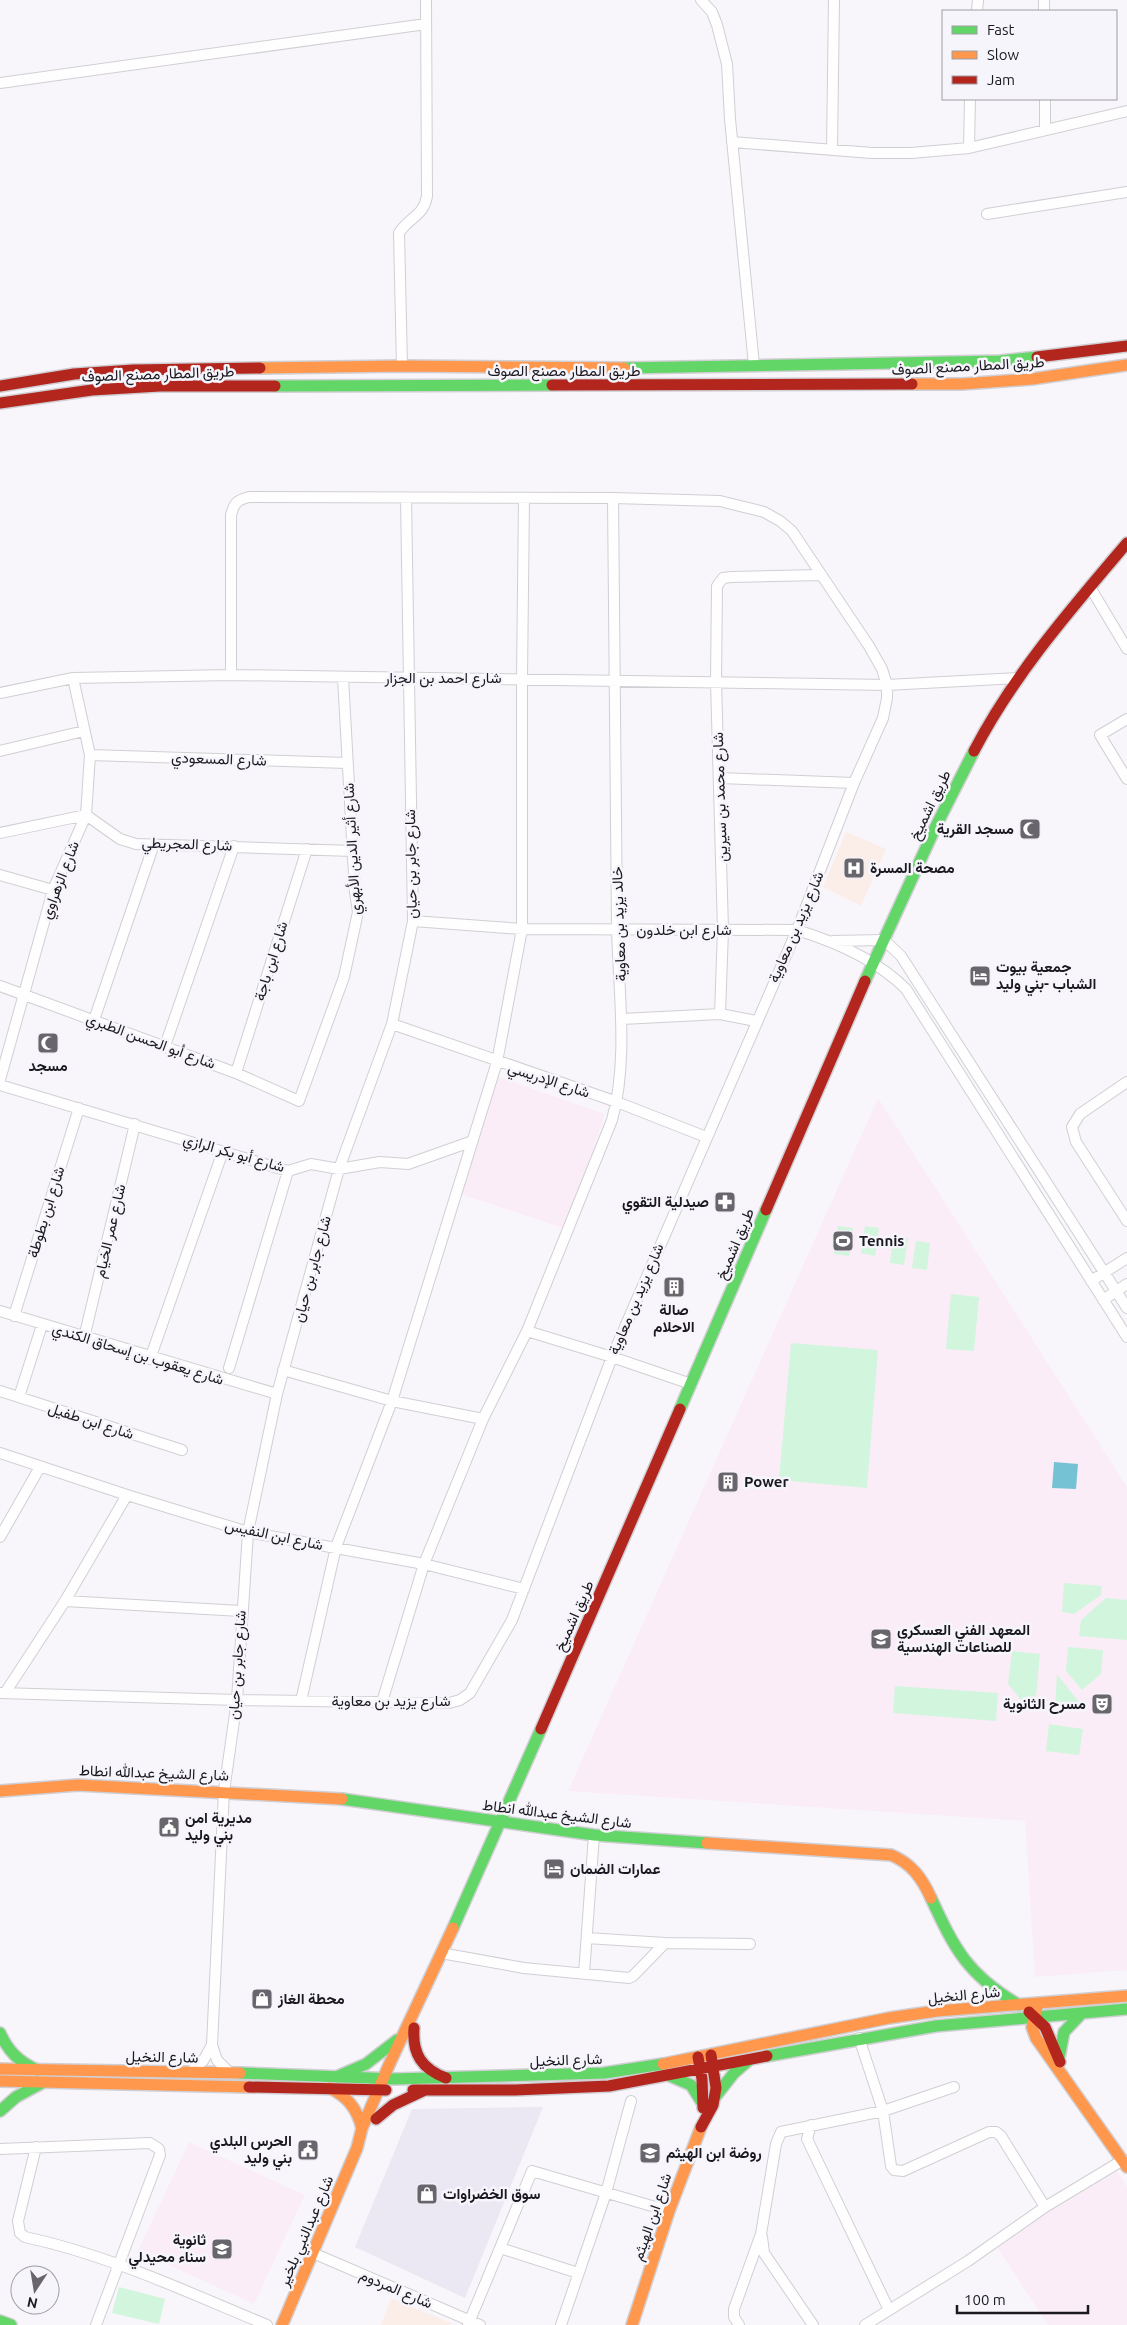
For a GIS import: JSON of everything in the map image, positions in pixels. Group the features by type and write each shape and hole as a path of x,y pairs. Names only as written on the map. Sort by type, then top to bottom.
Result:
{"main road":[{"name":"طريق المطار مصنع الصوف","path":"0,386 65,376 133,370 402,366 575,367 1000,361 1127,346"},
{"name":"طريق المطار مصنع الصوف","path":"0,403 92,390 160,386 962,384 1041,378 1127,365"},
{"path":"575,367 576,386"},
{"name":"طريق اشميخ","path":"408,2030 873,964 936,826 977,746 1019,678 1051,632 1127,543"},
{"name":"شارع الشيخ عبدالله انطاط","path":"0,1791 44,1786 78,1785 224,1791 342,1799 415,1808 499,1823 594,1835 898,1857 910,1864 919,1875 946,1932 965,1961 990,1986 1034,2016 1045,2027 1070,2084"},
{"name":"شارع النخيل","path":"0,2082 330,2088 386,2085 446,2078 604,2073 711,2055 889,2018 1127,1996"},
{"path":"1036,2038 1032,2027 1034,2016 1040,2004"},
{"name":"شارع النخيل","path":"0,2069 232,2073 336,2077 425,2090 581,2088 670,2076 859,2038 996,2019 1127,2009"},
{"path":"1059,2059 1064,2032 1082,2013"},
{"path":"996,2019 1018,2024 1036,2038"},
{"path":"336,2077 366,2064 386,2050 408,2030"},
{"path":"408,2030 418,2060 435,2075 446,2078"},
{"path":"357,2148 376,2119 386,2085 408,2030"},
{"path":"0,2033 13,2056 26,2066 37,2070"},
{"name":"شارع الشيخ عبدالله انطاط","path":"1036,2038 1125,2163"},
{"path":"711,2055 714,2066 715,2097"},
{"path":"698,2057 701,2069 704,2120"},
{"path":"715,2097 734,2073 749,2060"},
{"path":"670,2076 691,2085 703,2104"},
{"path":"0,2111 16,2097 42,2083"},
{"path":"357,2148 362,2128 386,2085"},
{"path":"330,2088 346,2097 352,2104 357,2111 362,2128"},
{"path":"376,2119 394,2104 425,2090"},
{"name":"شارع ابن الهيثم","path":"632,2325 669,2211 704,2120 711,2110 715,2097"},
{"name":"شارع عبدالنبي بلخير","path":"282,2325 357,2148"},
{"path":"0,2321 12,2325"}],"street":[{"path":"402,366 398,240 404,225 421,214 426,205 427,196 426,0"},
{"path":"701,0 712,12 725,50 754,365"},
{"path":"832,150 834,0"},
{"path":"0,83 426,24"},
{"path":"969,148 970,100"},
{"path":"1045,100 1045,130"},
{"path":"732,142 832,150 911,153 969,148 1127,111"},
{"path":"987,214 1127,192"},
{"path":"231,675 231,515 236,501 249,496 613,498 720,501 764,512 780,521 792,531 869,646 882,669 887,685"},
{"name":"شارع جابر بن حيان","path":"212,2045 224,1791 237,1700 241,1611 248,1532 283,1370 339,1169 392,1024 413,921 406,498"},
{"path":"301,1701 336,1547 392,1401 470,1142 497,1062 522,929 524,498"},
{"name":"خالد يزيد بن معاوية","path":"382,1702 424,1564 483,1419 526,1331 612,1120 617,1102 622,1019 617,930 613,498"},
{"name":"شارع محمد بن سيرين","path":"720,1014 724,930 716,681 716,593 719,581 731,577 821,575"},
{"path":"1090,587 1127,649"},
{"name":"شارع احمد بن الجزار","path":"0,693 74,678 231,675 887,685 1019,678"},
{"name":"شارع الزهراوي","path":"0,1080 53,890 86,815 90,755 74,678"},
{"name":"شارع أثير الدين الأبهري","path":"300,1101 344,977 358,912 343,678"},
{"name":"شارع يزيد بن معاوية","path":"3,1693 237,1700 449,1703 460,1700 470,1693 512,1620 612,1357 797,930 854,783 883,718 887,698 887,685"},
{"path":"1127,720 1100,736 1127,779"},
{"path":"0,751 84,731"},
{"name":"شارع المسعودي","path":"90,755 347,763"},
{"path":"720,778 854,783"},
{"path":"0,833 86,815"},
{"name":"شارع المجريطي","path":"86,815 120,839 136,844 353,851"},
{"path":"94,1020 154,844"},
{"path":"165,1046 234,846"},
{"name":"شارع ابن باجة","path":"236,1073 307,849"},
{"path":"0,876 53,890"},
{"name":"شارع ابن خلدون","path":"413,921 522,929 797,930 833,941"},
{"path":"833,941 884,940 901,956 1127,1308"},
{"path":"833,941 893,976 906,989 1127,1337"},
{"name":"شارع أبو الحسن الطبري","path":"0,986 236,1073 300,1101"},
{"path":"622,1019 720,1014 756,1021"},
{"name":"شارع الإدريسي","path":"392,1024 497,1062 617,1102 706,1137"},
{"path":"1127,1082 1080,1114 1072,1127 1072,1135 1127,1221"},
{"name":"شارع أبو بكر الرازي","path":"0,1085 288,1171 311,1164 339,1169 380,1162 408,1164 470,1142"},
{"name":"شارع ابن بطوطة","path":"14,1316 79,1108"},
{"name":"شارع عمر الخيام","path":"84,1338 135,1124"},
{"path":"150,1358 223,1151"},
{"path":"229,1368 288,1171"},
{"path":"1091,1281 1127,1258"},
{"path":"1103,1300 1127,1284"},
{"name":"شارع يعقوب بن إسحاق الكندي","path":"0,1311 150,1358 277,1394"},
{"path":"19,1397 42,1324"},
{"path":"526,1331 612,1357 691,1384"},
{"path":"283,1370 392,1401 483,1419"},
{"name":"شارع ابن طفيل","path":"0,1391 182,1450"},
{"name":"شارع ابن النفيس","path":"0,1453 248,1532 424,1564 524,1589"},
{"path":"0,1537 40,1467"},
{"path":"3,1693 64,1601 127,1495"},
{"path":"64,1601 241,1611"},
{"path":"584,1974 594,1835"},
{"path":"587,1938 665,1943 750,1944"},
{"path":"441,1953 524,1968 631,1977 665,1943"},
{"path":"859,2038 883,2111 891,2166 894,2170 902,2171 989,2132 996,2132 1001,2136 1045,2207"},
{"path":"187,2072 203,2061 212,2045"},
{"path":"212,2045 217,2060 232,2073"},
{"path":"739,2325 734,2317 734,2309 761,2234 778,2138 781,2132 883,2111 954,2087"},
{"path":"561,2325 606,2193 631,2101"},
{"path":"811,2125 806,2139 889,2310"},
{"path":"0,2149 150,2144 160,2149 160,2154 96,2325"},
{"path":"36,2147 18,2221 20,2233 25,2237 67,2246 119,2264 266,2325"},
{"path":"865,2325 968,2261 1045,2207 1125,2163"},
{"path":"469,2323 532,2172 669,2211"},
{"path":"761,2234 764,2252 813,2325"},
{"path":"500,2248 578,2273"},
{"name":"شارع المردوم","path":"313,2253 469,2323 480,2325"}],"shaded area":[{"name":"مصحة المسرة","path":"846,832 886,849 861,906 823,887"},
{"path":"496,1076 605,1114 566,1229 460,1194"},
{"name":"المعهد الفني العسكري للصناعات الهندسية","path":"878,1098 1127,1487 1127,1970 1035,1977 1025,1821 568,1791"},
{"path":"543,2107 465,2298 355,2247 412,2109"},
{"path":"189,2142 305,2195 254,2304 138,2251"},
{"path":"1117,2171 1127,2186 1127,2325 1048,2325 995,2244"},
{"path":"391,2298 451,2323 450,2325 381,2325"}],"green space":[{"name":"Tennis","path":"838,1226 853,1228 849,1256 834,1254"},
{"name":"Tennis","path":"865,1226 879,1228 875,1256 861,1253"},
{"path":"893,1236 908,1238 904,1265 890,1263"},
{"path":"916,1241 930,1243 927,1270 912,1268"},
{"path":"951,1294 979,1297 974,1351 946,1349"},
{"path":"791,1343 878,1350 867,1488 779,1480"},
{"path":"1064,1583 1102,1586 1101,1595 1074,1614 1062,1612"},
{"path":"1106,1598 1127,1600 1127,1640 1079,1636 1081,1620"},
{"path":"1068,1647 1103,1650 1101,1674 1082,1690 1066,1671"},
{"path":"1012,1651 1040,1654 1035,1706 1025,1705 1008,1684"},
{"path":"1057,1674 1086,1711 1055,1708"},
{"path":"895,1686 998,1693 996,1721 893,1713"},
{"path":"1049,1724 1083,1729 1079,1755 1046,1751"},
{"path":"119,2287 165,2299 159,2324 112,2313"}],"water":[{"path":"1054,1462 1078,1464 1076,1489 1052,1488"}],"traffic: fast":[{"path":"624,368 1000,361 1037,357"},
{"path":"275,386 552,385"},
{"path":"865,981 936,826 974,751"},
{"path":"680,1409 766,1210"},
{"path":"453,1928 541,1729"},
{"path":"342,1799 594,1835 707,1843"},
{"path":"931,1898 956,1947 965,1960 987,1983 1019,2005"},
{"path":"767,2056 936,2026 1127,2009"},
{"path":"1059,2058 1064,2032 1082,2013"},
{"path":"0,2033 15,2055 37,2070"},
{"path":"336,2077 366,2064 397,2040"},
{"path":"715,2097 734,2073 749,2060"},
{"path":"240,2073 394,2079 604,2073 663,2064"},
{"path":"670,2076 691,2085 703,2104"},
{"path":"0,2111 16,2097 42,2083"},
{"path":"0,2321 11,2325"}],"traffic: slow":[{"path":"912,384 962,384 1032,379 1127,365"},
{"path":"260,368 402,366 624,368"},
{"path":"0,1791 78,1785 342,1799"},
{"path":"707,1843 891,1855 904,1862 915,1872 931,1898"},
{"path":"282,2325 357,2148 362,2128 389,2065 453,1928"},
{"path":"663,2064 889,2018 937,2011 1127,1996"},
{"path":"1037,2007 1032,2027 1036,2038 1127,2167"},
{"path":"0,2069 240,2073"},
{"path":"0,2081 249,2087"},
{"path":"330,2088 342,2095 351,2104 362,2128"},
{"path":"632,2325 669,2211 701,2127"}],"traffic: jam":[{"path":"1037,357 1127,346"},
{"path":"0,386 74,374 133,370 260,368"},
{"path":"552,385 912,384"},
{"path":"0,403 92,390 160,386 275,386"},
{"path":"974,751 1007,695 1044,643 1127,543"},
{"path":"766,1210 865,981"},
{"path":"541,1729 680,1409"},
{"path":"1029,2012 1045,2027 1060,2062"},
{"path":"414,2028 415,2046 420,2059 431,2070 446,2078"},
{"path":"701,2127 713,2105 716,2088 711,2055"},
{"path":"413,2090 515,2090 609,2086 767,2056"},
{"path":"698,2057 702,2079 703,2108"},
{"path":"249,2087 386,2090"},
{"path":"376,2119 393,2105 425,2090"}],"place":[{"name":"مسجد القرية","path":"1030,829"},
{"name":"مصحة المسرة","path":"854,868"},
{"name":"جمعية بيوت الشباب -بني وليد","path":"980,976"},
{"name":"مسجد","path":"48,1043"},
{"name":"صيدلية التقوي","path":"725,1202"},
{"name":"Tennis","path":"843,1241"},
{"name":"صالة الاحلام","path":"674,1287"},
{"name":"Power","path":"728,1482"},
{"name":"المعهد الفني العسكري للصناعات الهندسية","path":"881,1639"},
{"name":"مسرح الثانوية","path":"1102,1704"},
{"name":"مديرية امن بني وليد","path":"169,1827"},
{"name":"عمارات الضمان","path":"554,1869"},
{"name":"محطة الغاز","path":"262,1999"},
{"name":"الحرس البلدي بني وليد","path":"308,2150"},
{"name":"روضة ابن الهيثم","path":"650,2153"},
{"name":"سوق الخضراوات","path":"427,2194"},
{"name":"ثانوية سناء محيدلي","path":"222,2249"}]}
